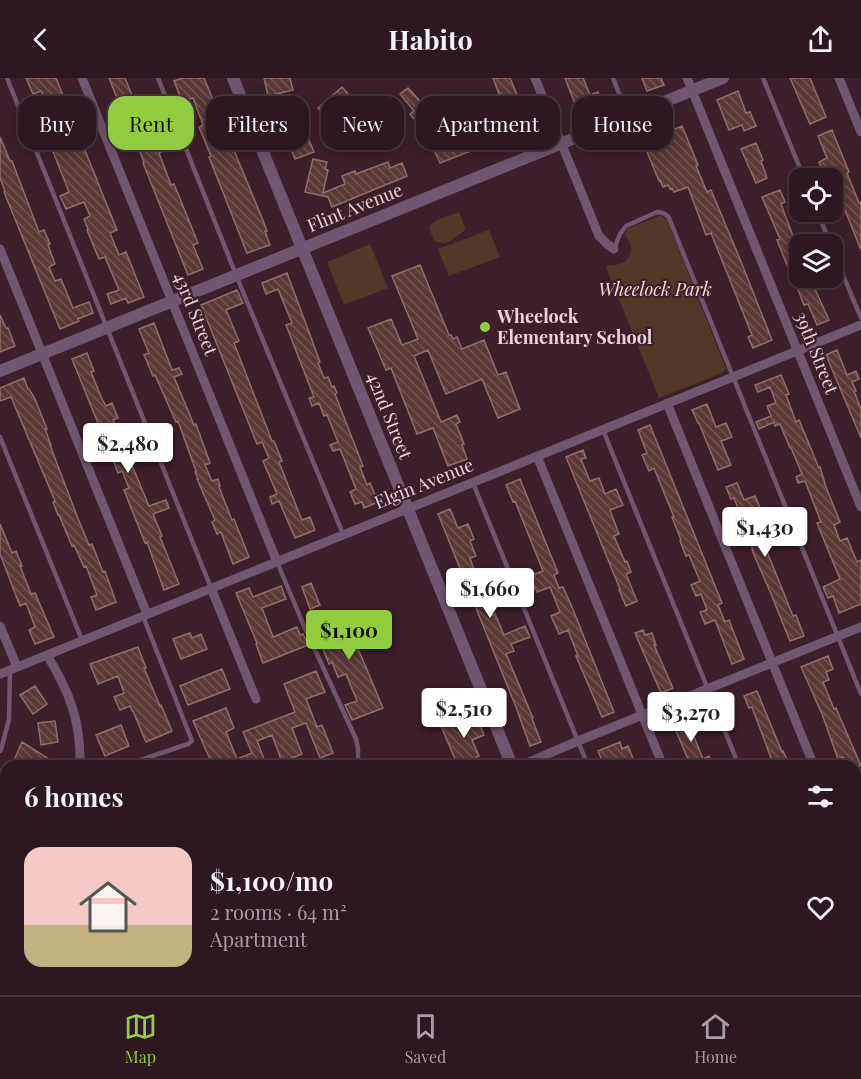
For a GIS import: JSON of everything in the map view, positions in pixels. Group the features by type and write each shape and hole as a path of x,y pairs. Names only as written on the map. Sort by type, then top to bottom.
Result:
{"street":[{"name":"43rd Street","path":"82,78 277,562"},
{"name":"42nd Street","path":"233,78 510,760"},
{"path":"535,78 600,236 614,249"},
{"name":"39th Street","path":"687,78 861,507"},
{"name":"Flint Avenue","path":"673,98 723,78"},
{"path":"839,78 861,132"},
{"name":"Flint Avenue","path":"0,371 572,139"},
{"path":"0,249 145,615"},
{"name":"Elgin Avenue","path":"0,674 861,326"},
{"path":"667,403 812,760"},
{"path":"537,456 661,760"},
{"path":"211,588 256,699"},
{"path":"0,626 13,669"},
{"path":"534,760 861,627"},
{"path":"46,655 66,689 73,708 77,724 80,760"}],"lane":[{"path":"7,78 211,588"},
{"path":"158,78 236,275 344,535"},
{"path":"613,78 620,96"},
{"path":"763,78 800,168"},
{"path":"614,249 620,234 628,224 657,212 667,215 861,694"},
{"path":"843,275 861,318"},
{"path":"603,430 737,760"},
{"path":"0,437 82,641"},
{"path":"473,482 586,760"},
{"path":"277,562 356,739 358,760"},
{"path":"141,760 192,741 145,615"},
{"path":"0,751 9,719 13,669"}],"green space":[{"path":"459,212 465,230 447,242 434,241 430,225"},
{"name":"Wheelock Park","path":"661,215 667,220 726,369 722,373 659,398 606,267 622,263 628,258 631,249 625,235 627,229"},
{"path":"489,230 500,257 449,276 438,249"},
{"path":"370,244 388,288 344,305 327,262"}],"building":[{"path":"26,78 56,78 63,96 44,96 41,91 33,94"},
{"path":"109,78 125,78 132,96 116,96"},
{"path":"182,78 204,78 211,96 206,96 206,144 199,127 203,125 194,96 180,96 174,81"},
{"path":"264,78 290,78 293,90 268,96"},
{"path":"493,78 510,78 518,96 500,96"},
{"path":"565,78 583,78 590,95 598,92 600,96 572,96"},
{"path":"642,78 661,78 664,85 647,91"},
{"path":"790,78 810,78 826,117 810,124"},
{"path":"342,87 350,96 332,96"},
{"path":"408,88 416,97 416,122 410,114 414,111 404,96 400,94"},
{"path":"738,91 746,113 750,112 756,126 744,131 742,125 729,130 717,100"},
{"path":"682,126 698,165 696,166 707,192 711,190 772,340 753,348 748,337 752,335 711,233 706,235 688,187 674,192 668,185 663,187 646,150 673,150 673,130"},
{"path":"832,130 859,203 861,202 861,250 843,205 843,168 822,168 819,162 827,158 818,136"},
{"path":"0,137 12,161 39,232 44,230 50,244 48,245 55,264 49,267 55,281 61,279 73,308 89,302 93,313 60,329 4,192 0,178"},
{"path":"309,140 314,152 295,159 291,150 309,150"},
{"path":"756,143 767,178 756,183 741,149"},
{"path":"52,150 85,150 117,230 110,233 119,255 126,252 144,297 128,303 126,298 111,304 107,294 119,290 105,257 99,259 87,230 84,219 90,216 84,202 66,209 60,196 69,192"},
{"path":"139,150 160,150 159,153 171,185 174,184 198,243 193,245 203,269 188,275"},
{"path":"209,150 234,150 267,231 265,231 270,245 247,253 209,157 211,156"},
{"path":"434,150 473,150 440,163"},
{"path":"313,159 327,162 325,169 328,170 323,193 345,184 342,176 355,171 356,174 388,162 390,168 402,163 407,176 332,207 328,197 305,192"},
{"path":"780,190 785,202 781,204 792,234 789,234 789,270 777,240 780,239 762,197"},
{"path":"420,265 449,335 453,339 457,337 462,349 484,340 498,375 506,372 520,409 498,418 482,379 446,394 428,350 414,356 441,422 457,415 460,422 456,424 467,459 448,466 433,428 417,434 391,368 386,370 368,328 391,319 402,345 418,339 392,276"},
{"path":"287,273 320,362 318,363 324,378 328,377 332,387 334,386 363,466 360,467 367,485 370,483 378,502 364,508 362,502 355,504 350,492 356,489 340,449 333,451 330,445 338,442 327,415 324,416 319,403 312,406 309,398 314,397 286,325 292,323 278,289 266,294 262,283"},
{"path":"797,288 815,288 829,320 817,325 808,304 804,305"},
{"path":"237,290 243,303 226,310 239,341 234,343 282,461 279,462 302,520 310,517 315,530 295,538 279,501 272,504 270,497 277,494 263,461 269,458 262,442 257,444 201,305"},
{"path":"0,315 15,346 0,352"},
{"path":"154,323 172,370 179,368 182,374 174,377 194,425 196,424 210,463 205,465 212,481 218,479 232,520 234,519 249,557 233,564 221,532 217,534 212,522 215,520 197,479 178,421 176,422 144,355 149,353 139,329"},
{"path":"837,350 847,375 856,371 859,379 852,382 861,409 861,438 826,355"},
{"path":"87,353 94,371 91,372 102,399 106,406 112,403 118,418 113,420 149,506 166,500 169,508 153,514 179,584 164,590 147,542 145,543 124,490 129,488 122,471 118,473 72,359"},
{"path":"781,375 789,394 786,395 796,422 799,420 820,467 840,522 834,525 840,541 847,538 857,562 861,560 861,604 839,613 833,596 828,598 823,587 840,579 817,523 821,522 805,481 798,483 796,477 802,474 791,448 780,424 775,426 774,422 759,429 756,422 771,416 767,406 776,403 770,387 758,392 755,385"},
{"path":"24,378 47,429 45,429 50,445 77,516 89,545 92,544 103,572 105,571 116,602 96,610 91,597 97,595 86,566 84,567 74,545 72,546 58,515 53,502 55,501 11,397 0,401 0,388"},
{"path":"707,404 716,427 726,423 732,437 721,441 731,465 718,470 692,410"},
{"path":"650,425 722,603 718,605 725,622 729,620 744,659 732,664 715,620 705,624 700,612 707,610 701,594 696,596 691,585 700,581 689,555 686,556 672,517 674,517 654,468 649,471 642,455 647,453 638,430"},
{"path":"583,450 586,458 581,459 590,481 599,478 605,494 616,489 623,505 610,510 619,534 614,536 631,572 626,574 637,601 626,606 566,457"},
{"path":"520,479 558,573 554,575 559,588 563,587 572,607 614,712 602,717 576,656 578,656 568,630 559,634 551,616 560,612 550,587 537,592 530,576 543,571 515,501 513,502 506,485"},
{"path":"737,483 744,500 755,496 767,532 760,534 793,616 796,615 804,636 790,641 752,550 734,498 731,499 726,487"},
{"path":"450,509 458,528 468,524 474,539 470,541 476,556 470,558 492,615 495,614 504,635 525,626 530,637 511,644 514,651 506,654 541,742 530,746 438,514"},
{"path":"0,524 12,553 16,551 31,594 35,593 54,637 35,644 29,630 35,627 26,603 20,606 0,554"},
{"path":"311,583 320,605 310,609 302,587"},
{"path":"281,586 286,599 262,608 273,637 297,627 308,645 263,663 236,593 249,588 253,597"},
{"path":"357,612 358,616 362,615 369,633 354,639 383,708 352,720 345,705 357,701 346,674 338,677 332,662 329,664 311,630"},
{"path":"643,630 645,635 652,633 656,645 654,645 673,688 661,693 635,633"},
{"path":"190,633 192,638 201,634 207,649 181,659 173,639"},
{"path":"138,647 146,668 144,668 172,731 146,742 130,706 120,710 114,697 124,693 118,676 98,684 90,664"},
{"path":"828,656 833,669 826,672 829,680 823,682 858,760 844,760 843,757 838,759 822,714 801,667"},
{"path":"222,669 230,689 188,705 180,686"},
{"path":"316,671 325,692 306,699 317,727 322,725 333,753 320,758 306,723 292,728 302,754 287,760 281,760 272,735 257,741 265,760 210,760 193,721 226,708 234,728 226,732 237,759 252,753 243,732 295,712 284,684"},
{"path":"35,686 47,704 33,714 20,695"},
{"path":"757,691 787,760 772,760 752,707 749,708 744,696"},
{"path":"475,713 484,735 472,740 479,756 476,757 477,760 455,760 441,726"},
{"path":"687,713 703,759 709,756 711,760 688,760 674,726 680,724 678,717"},
{"path":"55,721 58,742 41,745 38,723"},
{"path":"121,725 129,746 105,756 96,735"},
{"path":"22,742 50,760 20,760 15,758"},
{"path":"620,742 622,749 628,746 634,760 602,760 598,751"}],"place":[{"name":"Wheelock Elementary School","path":"485,327"}]}
